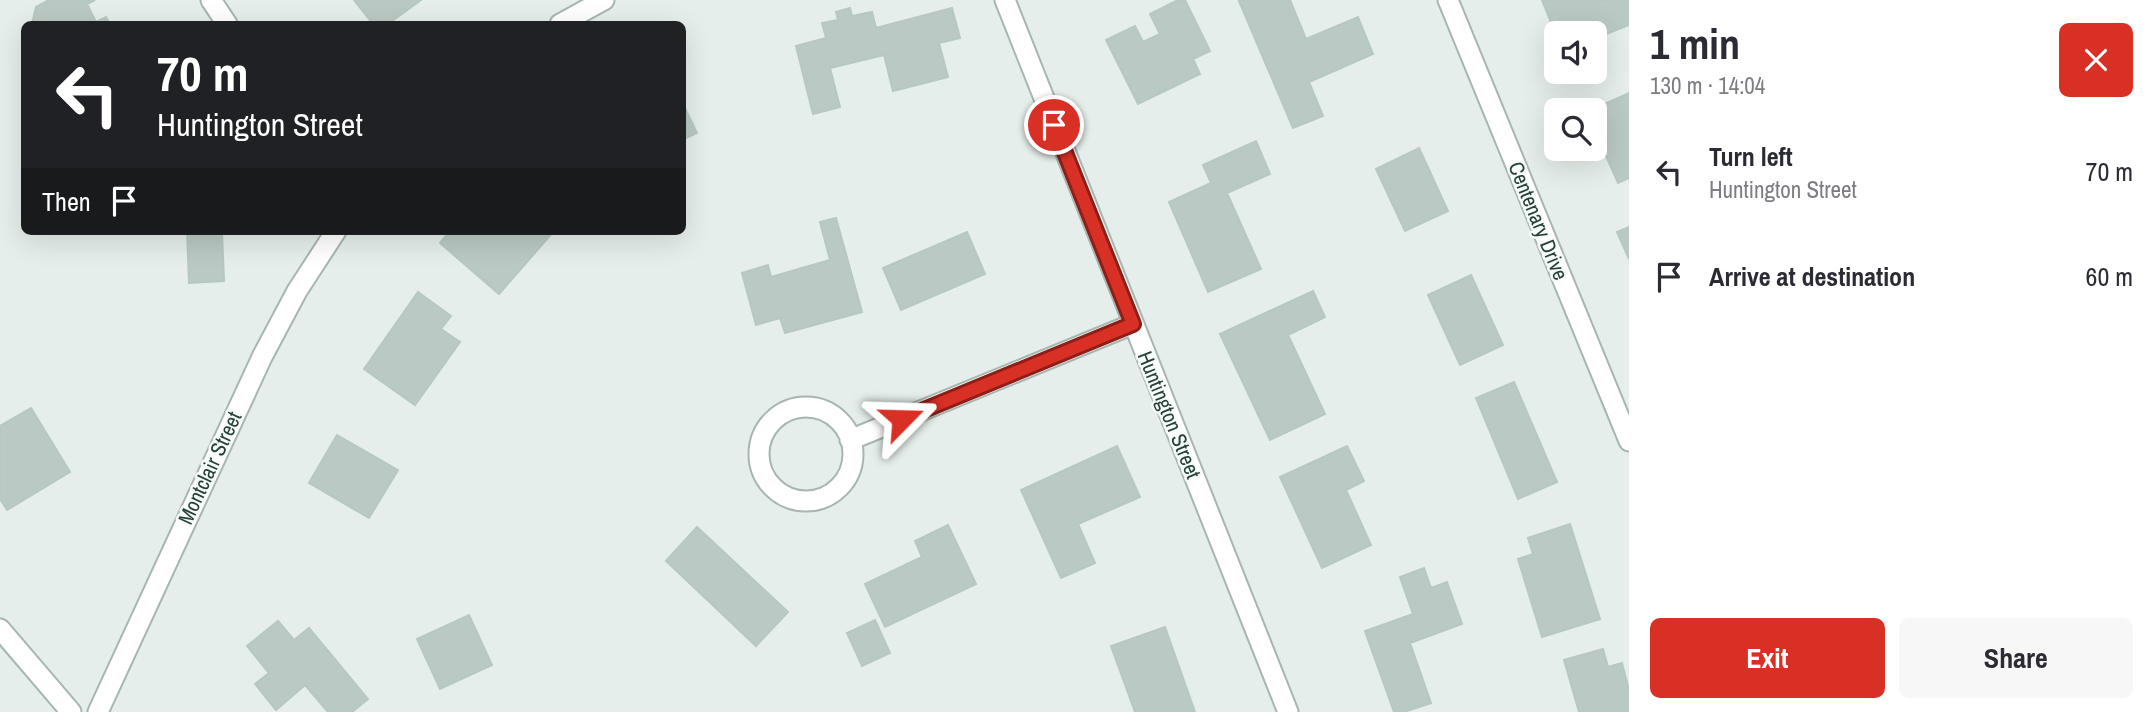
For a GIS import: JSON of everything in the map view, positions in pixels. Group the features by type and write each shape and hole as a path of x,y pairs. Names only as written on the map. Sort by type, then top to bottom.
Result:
{"street":[{"path":"211,0 225,21"},
{"path":"566,21 604,0"},
{"name":"Huntington Street","path":"1005,0 1288,712"},
{"name":"Centenary Drive","path":"1448,0 1629,441"},
{"name":"Montclair Street","path":"98,712 262,357 297,291 334,235"},
{"path":"850,439 1133,324"},
{"path":"799,408 821,410 839,421 850,439 853,461 850,471 833,493 821,499 794,500 771,486 764,474 760,448 764,435 779,416 789,411 799,408"},
{"path":"0,629 71,712"}],"building":[{"path":"49,0 95,0 87,4 96,21 33,21 36,7"},
{"path":"354,0 421,0 392,21 371,21"},
{"path":"1178,0 1185,0 1210,51 1193,59 1200,74 1138,104 1106,40 1135,26 1143,42 1160,34 1150,14"},
{"path":"1290,0 1306,39 1358,17 1373,54 1309,82 1323,116 1293,128 1239,1"},
{"path":"1542,0 1629,0 1629,25 1607,34 1607,21 1550,21"},
{"path":"850,8 852,16 872,12 876,28 952,8 960,38 939,43 948,77 893,91 884,55 830,68 840,107 813,114 796,46 826,38 822,23 838,20 836,12"},
{"path":"1629,93 1629,178 1618,183 1607,158 1607,103"},
{"path":"686,110 697,133 686,138"},
{"path":"1256,141 1270,174 1227,193 1261,269 1208,292 1169,202 1211,183 1203,165"},
{"path":"1419,148 1448,211 1405,231 1376,169"},
{"path":"836,218 862,312 785,333 780,318 756,325 742,273 768,265 771,277 830,260 820,222"},
{"path":"1629,227 1629,259 1617,232"},
{"path":"967,232 985,274 901,310 883,268"},
{"path":"187,235 222,235 224,281 189,283"},
{"path":"447,235 551,235 499,294 440,243"},
{"path":"1471,275 1503,345 1460,365 1428,295"},
{"path":"1313,291 1325,317 1288,335 1325,414 1270,440 1220,334"},
{"path":"418,292 451,316 441,329 460,342 415,405 364,369"},
{"path":"1514,382 1557,482 1518,499 1476,398"},
{"path":"31,408 70,472 7,510 0,499 0,426"},
{"path":"337,435 398,470 369,518 309,483"},
{"path":"1117,446 1140,497 1078,524 1095,563 1061,578 1021,490"},
{"path":"1347,446 1364,481 1346,490 1371,545 1322,568 1280,477"},
{"path":"1570,524 1600,619 1542,637 1518,559 1533,554 1528,538"},
{"path":"948,525 976,584 885,627 865,584 922,557 915,541"},
{"path":"697,527 788,612 756,646 666,561"},
{"path":"1424,568 1431,588 1447,582 1462,624 1410,643 1431,703 1404,712 1394,712 1365,631 1413,614 1400,577"},
{"path":"469,615 492,665 440,689 417,639"},
{"path":"875,620 890,653 862,666 847,633"},
{"path":"278,621 294,640 309,628 368,699 352,712 328,712 305,685 276,710 255,684 269,673 247,646"},
{"path":"1165,627 1195,712 1135,712 1111,646"},
{"path":"1603,649 1608,667 1622,663 1629,690 1629,712 1579,712 1564,660"}],"route":[{"path":"902,419 1133,324 1054,125"}]}
